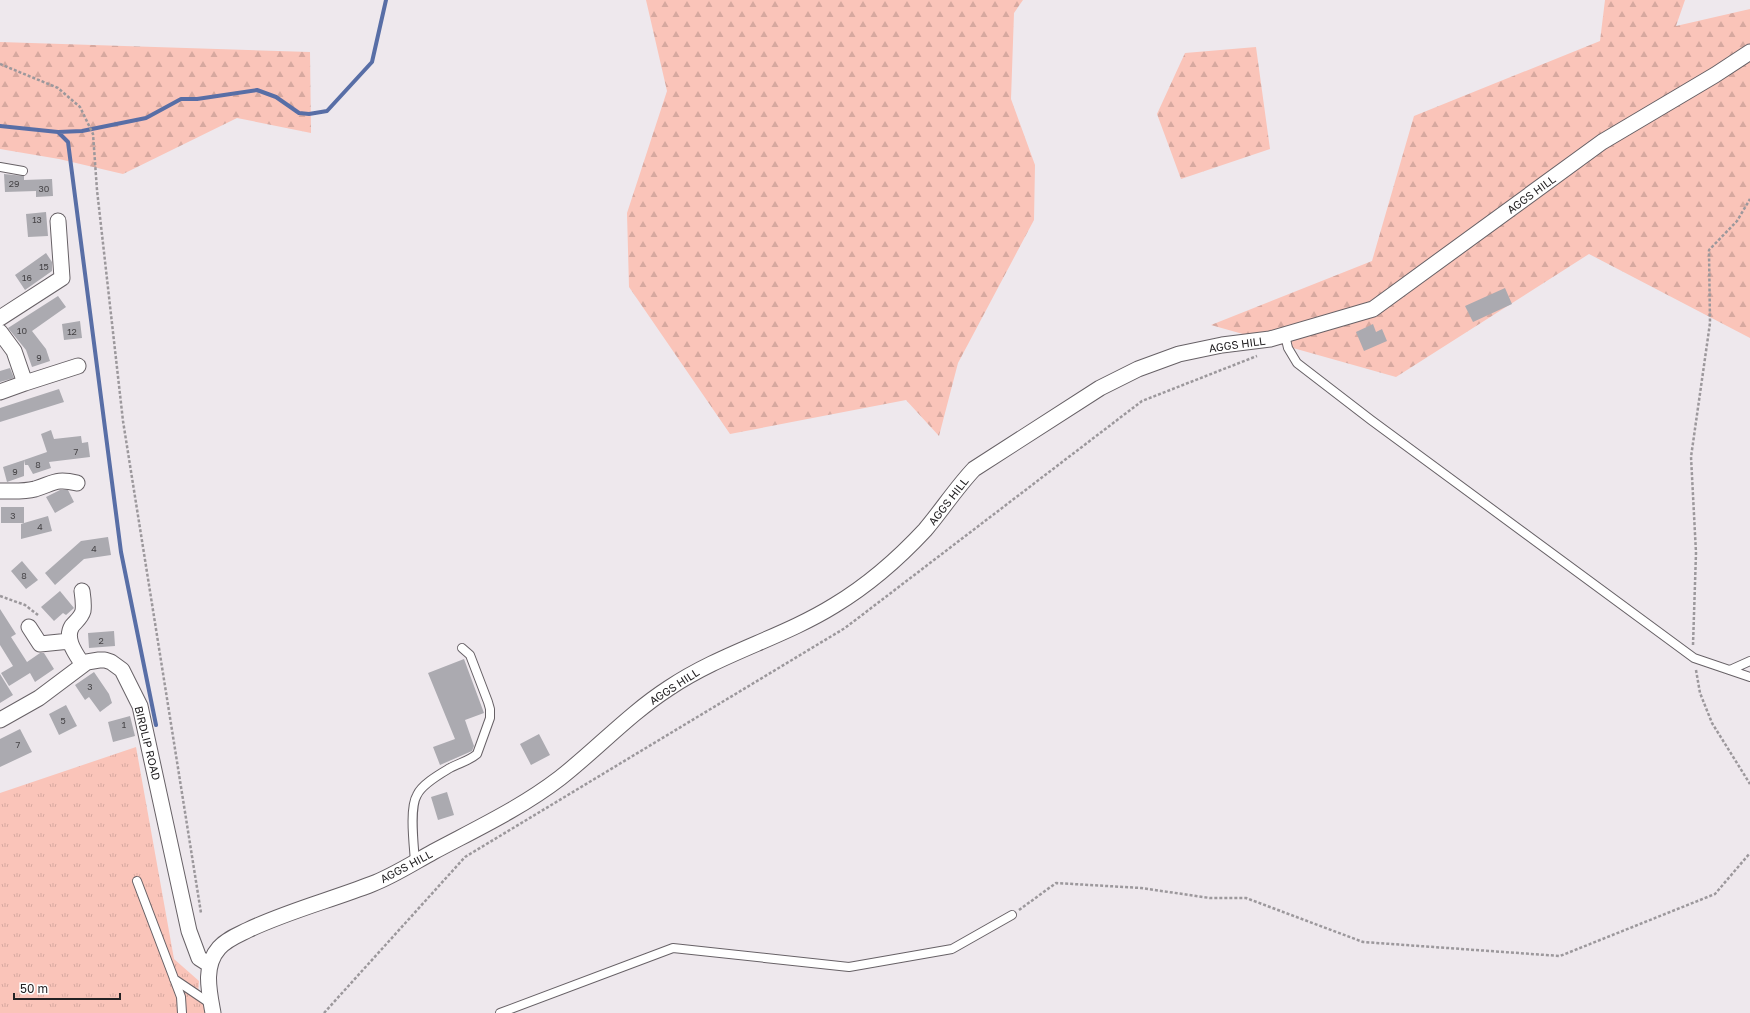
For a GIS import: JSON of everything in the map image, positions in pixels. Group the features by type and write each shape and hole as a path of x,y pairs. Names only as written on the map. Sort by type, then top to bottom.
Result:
{"street":[{"name":"AGGS HILL","path":"212,1009 204,961 230,939 292,912 374,883 534,797 580,762 644,705 689,675 734,652 785,632 811,619 861,588 884,570 925,529 961,483 974,469 1100,388 1138,369 1179,354 1222,345 1270,339 1373,309 1602,142 1715,75 1750,52"},
{"path":"0,318 62,278 58,221"},
{"path":"0,332 14,351 25,383"},
{"path":"0,392 78,366"},
{"path":"0,491 34,489 51,482 64,480 77,483"},
{"path":"82,591 83,610 77,622 72,626 70,641 83,664"},
{"path":"29,628 40,644 70,641"},
{"name":"BIRDLIP ROAD","path":"0,720 39,698 83,664 105,660 117,665 122,670 140,706 189,931 204,961"}],"lane":[{"path":"0,167 23,171"},
{"path":"1285,334 1288,348 1297,363 1371,420 1694,658 1750,677"},
{"path":"415,862 413,818 414,800 417,794 450,768 477,754 490,718 490,709 470,656 462,648"},
{"path":"1730,670 1750,661"},
{"path":"137,881 181,997 182,1013"},
{"path":"500,1013 673,948 849,967 952,949 1012,914"},
{"path":"174,979 212,1009"}],"path":[{"path":"0,64 58,88 80,107 93,134 97,190 123,421 202,920"},
{"path":"1750,199 1737,222 1709,250 1710,324 1691,458 1696,553 1694,658 1700,693 1712,723 1750,784"},
{"path":"324,1013 465,857 845,628 1142,400 1267,352 1270,339"},
{"path":"1012,914 1056,883 1141,888 1210,898 1246,898 1363,942 1560,956 1715,894 1750,852"}],"green space":[{"path":"646,0 1023,0 1014,13 1011,99 1035,165 1034,220 958,363 939,436 906,400 730,434 629,287 627,213 667,91"},
{"path":"1605,0 1685,0 1676,26 1750,9 1750,338 1589,254 1396,377 1211,325 1372,261 1414,116 1600,41"},
{"path":"0,42 310,52 311,133 237,118 123,174 59,159 0,149"},
{"path":"1256,47 1270,149 1181,179 1157,114 1185,53"},
{"path":"136,747 174,959 199,981 198,994 193,996 205,1005 205,1013 0,1013 0,793"}],"building":[{"path":"4,174 24,176 24,180 52,179 53,196 36,197 36,191 5,192"},
{"path":"46,212 48,236 28,237 26,214"},
{"path":"46,253 52,262 52,271 25,290 15,275"},
{"path":"1505,288 1512,304 1473,322 1465,306"},
{"path":"58,296 66,307 32,331 46,349 50,361 32,367 26,350 8,328"},
{"path":"80,321 82,338 64,340 62,324"},
{"path":"1373,324 1376,332 1382,329 1387,341 1364,351 1356,332"},
{"path":"10,368 14,378 0,382 0,371"},
{"path":"59,389 64,402 0,422 0,408"},
{"path":"51,430 54,439 81,436 82,443 88,442 90,457 49,462 51,468 33,474 28,465 25,465 24,460 47,452 41,434"},
{"path":"24,460 24,476 7,482 3,467"},
{"path":"60,490 68,490 74,502 55,513 46,497"},
{"path":"1,507 24,507 24,523 1,523"},
{"path":"48,516 52,531 21,539 21,524"},
{"path":"108,537 111,555 84,559 55,585 45,573 81,541"},
{"path":"22,561 38,580 26,589 11,571"},
{"path":"60,591 74,608 66,615 63,613 54,621 41,607"},
{"path":"0,609 16,634 11,637 27,662 40,653 44,653 54,669 35,682 30,673 9,686 1,673 13,666 0,645"},
{"path":"114,631 115,646 89,648 88,633"},
{"path":"464,659 484,713 465,720 474,746 472,751 440,765 433,747 455,739 428,673"},
{"path":"94,672 109,694 112,703 100,712 89,697 85,700 75,685"},
{"path":"0,674 13,695 0,703"},
{"path":"66,705 77,726 59,735 49,714"},
{"path":"130,716 135,736 113,742 108,722"},
{"path":"20,729 32,752 0,767 0,739"},
{"path":"539,734 550,755 531,765 520,744"},
{"path":"447,792 454,815 438,820 431,797"}],"waterway":[{"path":"0,126 58,132 82,131 146,118 181,99 197,99 257,90 276,97 299,113 309,114 327,111 372,62 386,0"},
{"path":"58,132 68,142 121,552 156,725"}]}
